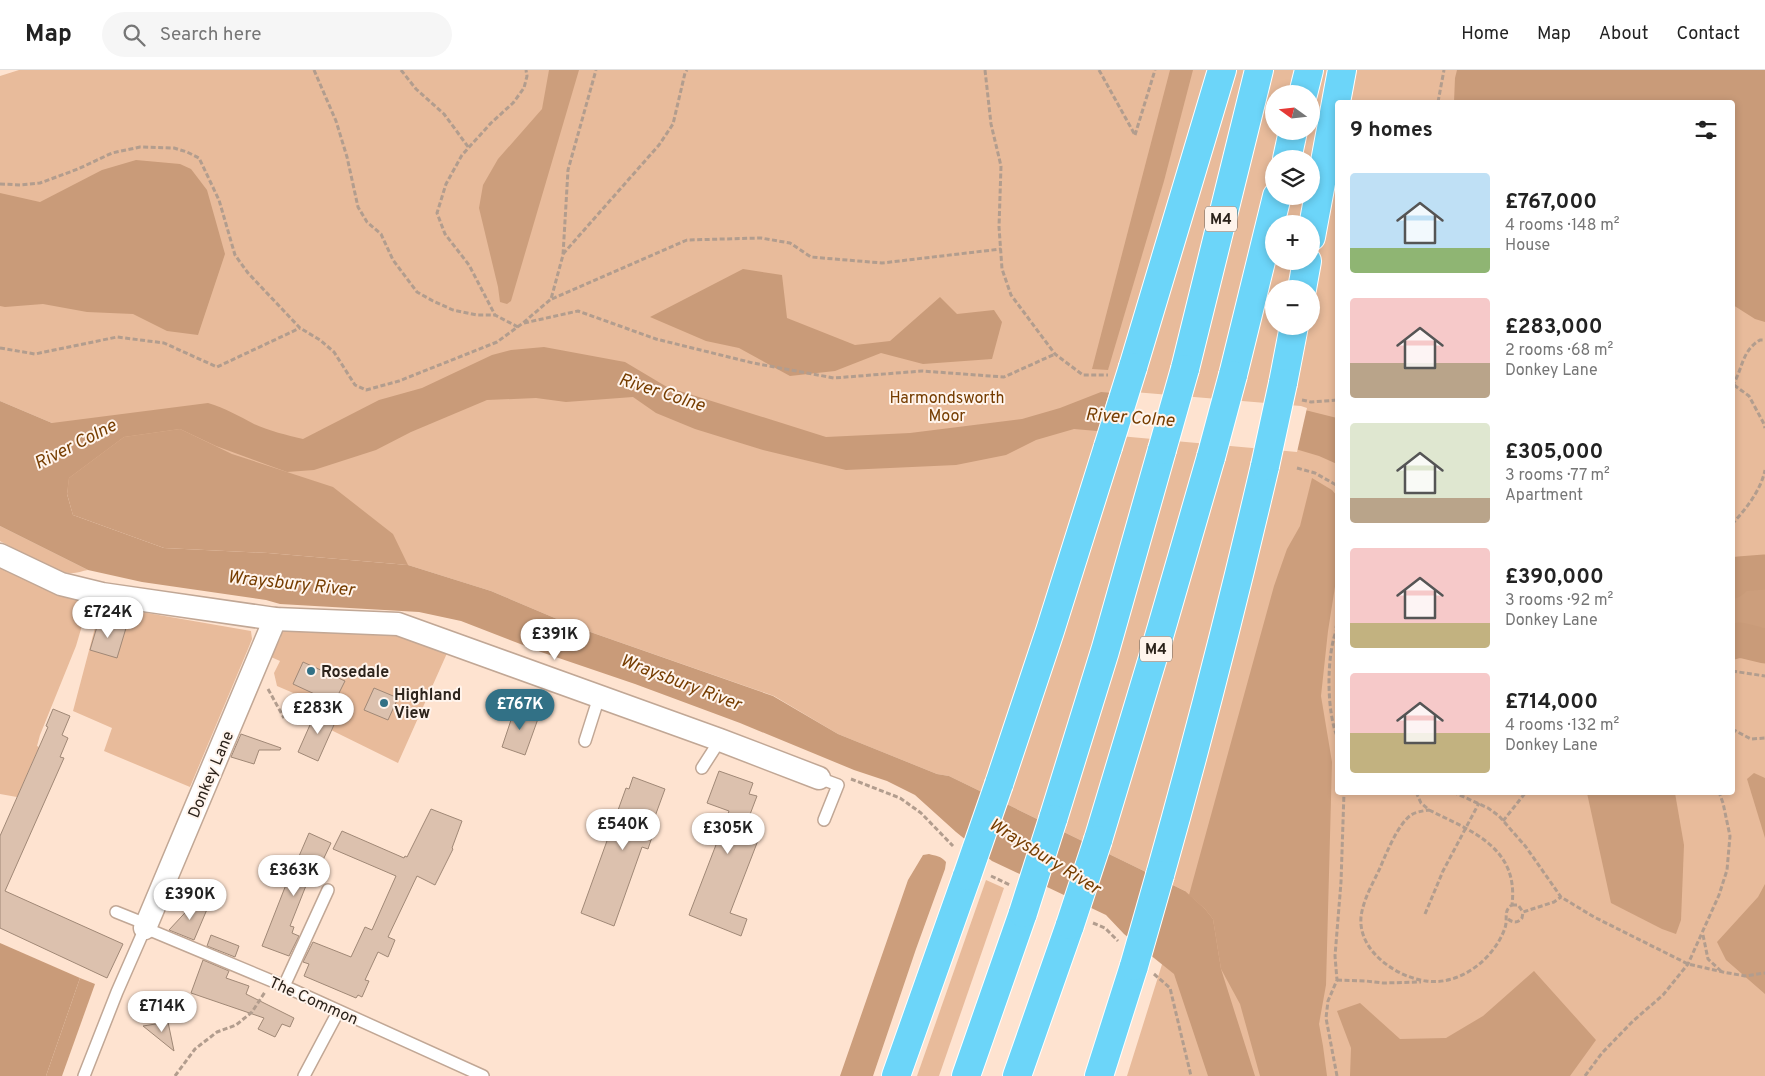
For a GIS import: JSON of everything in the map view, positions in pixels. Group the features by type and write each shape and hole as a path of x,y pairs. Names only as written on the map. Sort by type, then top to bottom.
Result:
{"highway":[{"path":"896,1076 977,875 999,784 1053,622 1133,367 1222,70"},
{"name":"M4","path":"966,1076 1023,913 1105,650 1185,369 1259,70"},
{"path":"1305,85 1309,70"},
{"path":"1336,100 1342,70"},
{"path":"1315,215 1335,108"},
{"name":"M4","path":"1017,1076 1079,923 1098,840 1212,457 1276,205"},
{"path":"1099,1076 1141,967 1160,875 1190,771 1230,616 1265,466 1292,335"}],"street":[{"path":"0,554 61,584 102,594 275,619 398,624 720,740 819,778"},
{"name":"Donkey Lane","path":"146,926 275,619"}],"lane":[{"path":"585,741 599,697"},
{"path":"702,768 720,740"},
{"path":"819,778 838,785 824,820"},
{"path":"284,986 328,890"},
{"name":"The Common","path":"116,912 482,1076"},
{"path":"84,1076 117,992 146,926"},
{"path":"304,1076 338,1012"}],"path":[{"path":"314,70 336,121 347,157 358,207 366,222 381,234 394,260 417,292 453,310 478,315 495,315 518,327"},
{"path":"401,70 416,89 444,114 469,148"},
{"path":"495,315 469,265 445,234 437,213 446,184 462,155 490,123 513,103 524,88 527,76 526,70"},
{"path":"551,299 563,255 568,170 596,70"},
{"path":"563,255 660,145 674,124 687,70"},
{"path":"985,70 991,124 1001,166 999,227 1002,269 1011,295 1055,354 1083,376"},
{"path":"1099,70 1134,135 1155,70"},
{"path":"1438,100 1444,70"},
{"path":"0,184 21,186 40,183 78,169 112,153 140,147 174,148 199,158 219,200 235,255 248,272 300,328 320,340 334,352 355,385 366,390 399,381 497,342 551,299 687,240 760,238 790,243 811,258 882,263 1001,249"},
{"path":"523,323 578,311 656,339 753,363 834,378 922,371 1004,377 1055,354"},
{"path":"0,348 35,354 118,337 164,343 218,367 300,328"},
{"path":"1735,381 1747,351 1753,344 1760,340 1765,340"},
{"path":"1735,387 1748,396 1765,428"},
{"path":"1297,468 1315,473 1335,484"},
{"path":"1735,521 1753,498 1765,470"},
{"path":"1335,639 1330,666 1328,696 1335,733"},
{"path":"1735,671 1765,676"},
{"path":"267,689 284,718"},
{"path":"1735,731 1751,739 1765,738"},
{"path":"819,778 832,772 900,798 921,813 957,850"},
{"path":"1337,1076 1326,1018 1328,1001 1337,980 1335,956 1342,863 1344,795"},
{"path":"1417,795 1421,803 1429,810 1486,840 1502,856 1511,878 1513,891 1512,905"},
{"path":"1460,795 1488,808 1503,820 1526,847 1561,897 1594,917 1688,964 1745,976 1765,973"},
{"path":"1503,820 1524,795"},
{"path":"1585,1076 1602,1052 1663,995 1688,964 1720,895 1727,870 1730,836 1723,802 1720,795"},
{"path":"1425,914 1443,871 1479,803"},
{"path":"1426,981 1402,975 1386,965 1372,951 1363,935 1361,918 1364,903 1394,836 1409,816 1419,811 1429,810"},
{"path":"977,875 1011,886"},
{"path":"1523,912 1554,902 1561,897"},
{"path":"1337,980 1366,981 1383,984 1458,978 1474,968 1487,956 1500,940 1508,919 1507,909 1512,905 1518,905 1523,912 1522,918 1518,921 1508,919"},
{"path":"1079,923 1105,928 1119,942"},
{"path":"1702,934 1708,959 1722,972"},
{"path":"1141,967 1170,988 1191,1076"},
{"path":"175,1076 195,1049 217,1032 236,1025 252,1012 266,992 270,980"}],"green space":[{"name":"Harmondsworth Moor","path":"19,70 1765,70 1765,1076 1127,1076 1185,891 949,776 937,774 838,734 774,696 576,627 491,591 408,565 73,515 52,423 0,401 0,76"},
{"path":"0,526 88,570 69,573 42,564 0,541"},
{"path":"0,568 27,581 89,602 76,646 40,735 37,746 39,747 17,797 0,794"},
{"path":"101,605 251,631 252,639 190,787 104,751 112,728 73,711"},
{"path":"281,630 395,634 448,651 398,763 331,730 336,717 296,700 298,695 277,686 274,673 280,661 271,657 281,637"},
{"path":"986,880 1004,888 939,1076 917,1076"}],"shaded area":[{"path":"549,70 579,70 511,301 507,304 500,302 479,208 483,185 498,159 542,109"},
{"path":"1170,70 1193,70 1164,181 1108,370 1092,369"},
{"path":"180,429 232,454 333,487 393,534 408,565 268,553 164,548 73,515 67,494 69,478 124,437"},
{"path":"1312,478 1335,494 1335,587 1321,696 1332,762 1326,985 1319,1024 1327,1076 1260,1076 1240,1004 1221,969 1213,919 1189,895 1274,586 1287,549 1300,526"},
{"path":"1765,580 1765,628 1735,627 1735,594 1745,586"},
{"path":"1754,773 1765,778 1765,838 1747,779"},
{"path":"1587,795 1675,795 1684,845 1681,920 1676,934 1662,929 1611,903"},
{"path":"929,854 944,860 946,862 945,869 873,1076 840,1076 908,880 923,855"},
{"path":"1765,884 1765,994 1726,960 1717,942 1758,897"},
{"path":"1534,971 1596,1040 1570,1076 1350,1076 1351,1048 1337,1011 1360,1003 1400,1039 1446,1038 1483,1016"},
{"path":"80,978 95,984 62,1076 46,1076"}],"water":[{"path":"1457,70 1765,70 1765,322 1755,319 1735,306 1735,100 1454,100"},
{"path":"136,160 180,164 191,169 207,190 225,254 198,335 167,331 133,314 87,312 43,304 0,306 0,193 40,202 102,170"},
{"path":"743,269 782,275 787,318 855,345 890,341 940,297 957,314 994,310 1002,322 992,359 923,364 881,353 835,371 790,376 739,348 706,341 650,317"},
{"name":"Wraysbury River","path":"544,347 625,362 667,387 826,437 910,433 1022,419 1060,408 1101,392 1301,409 1335,418 1335,463 1292,448 1074,429 1036,440 1006,455 956,465 846,470 763,450 695,429 656,413 633,397 566,402 536,398 487,400 411,432 376,450 314,470 287,472 216,446 180,429 124,437 69,478 67,494 73,515 164,548 268,553 408,565 491,591 576,627 773,696 838,734 937,774 949,776 1185,891 1213,919 1221,969 1255,1076 1208,1076 1174,974 1124,934 1106,915 992,861 915,795 887,781 854,770 740,723 541,652 461,621 419,612 280,604 266,600 142,582 88,570 0,526 0,401 52,423 208,403 254,424 278,433 303,439 379,400 422,388 492,355 511,350"},
{"path":"0,943 80,978 46,1076 0,1076"}],"pier":[{"path":"1110,390 1307,408 1297,452 1097,434"}],"building":[{"path":"99,620 126,628 117,658 90,650"},
{"name":"Rosedale","path":"303,662 345,681 334,703 293,684"},
{"name":"Highland View","path":"374,688 398,698 388,720 364,710"},
{"path":"515,708 539,716 525,755 502,747"},
{"path":"53,709 70,716 62,735 68,738 60,757 64,758 5,891 123,944 107,978 0,928 0,836 48,727 46,726"},
{"path":"317,709 337,718 318,761 298,752"},
{"path":"241,734 281,748 280,750 259,750 254,764 231,757"},
{"path":"719,771 753,783 749,794 757,796 746,825 762,830 730,913 747,919 741,936 689,915 729,811 707,803"},
{"path":"633,777 665,789 650,830 654,831 648,849 642,847 614,926 581,913 626,788 629,789"},
{"path":"431,809 462,821 453,849 435,885 417,876 388,937 395,940 388,957 378,952 365,980 369,981 362,997 358,995 356,998 304,976 309,964 303,962 313,942 351,957 365,927 372,930 396,876 333,849 342,831 404,858 405,856 407,857"},
{"path":"309,833 331,843 323,860 319,858 313,868 290,926 294,927 292,933 299,936 289,956 262,946 289,877"},
{"path":"195,902 208,907 194,940 169,930"},
{"path":"211,935 239,946 235,957 207,946"},
{"path":"203,960 229,971 226,978 249,986 246,994 294,1018 290,1027 282,1024 275,1037 258,1029 264,1018 191,993"},
{"path":"168,1022 174,1051 143,1026"}],"waterway":[{"path":"1735,578 1739,574 1765,572"},
{"name":"River Colne","path":"1735,641 1740,640 1765,646"}],"place":[{"name":"Rosedale","path":"311,671"},
{"name":"Highland View","path":"384,703"}]}
